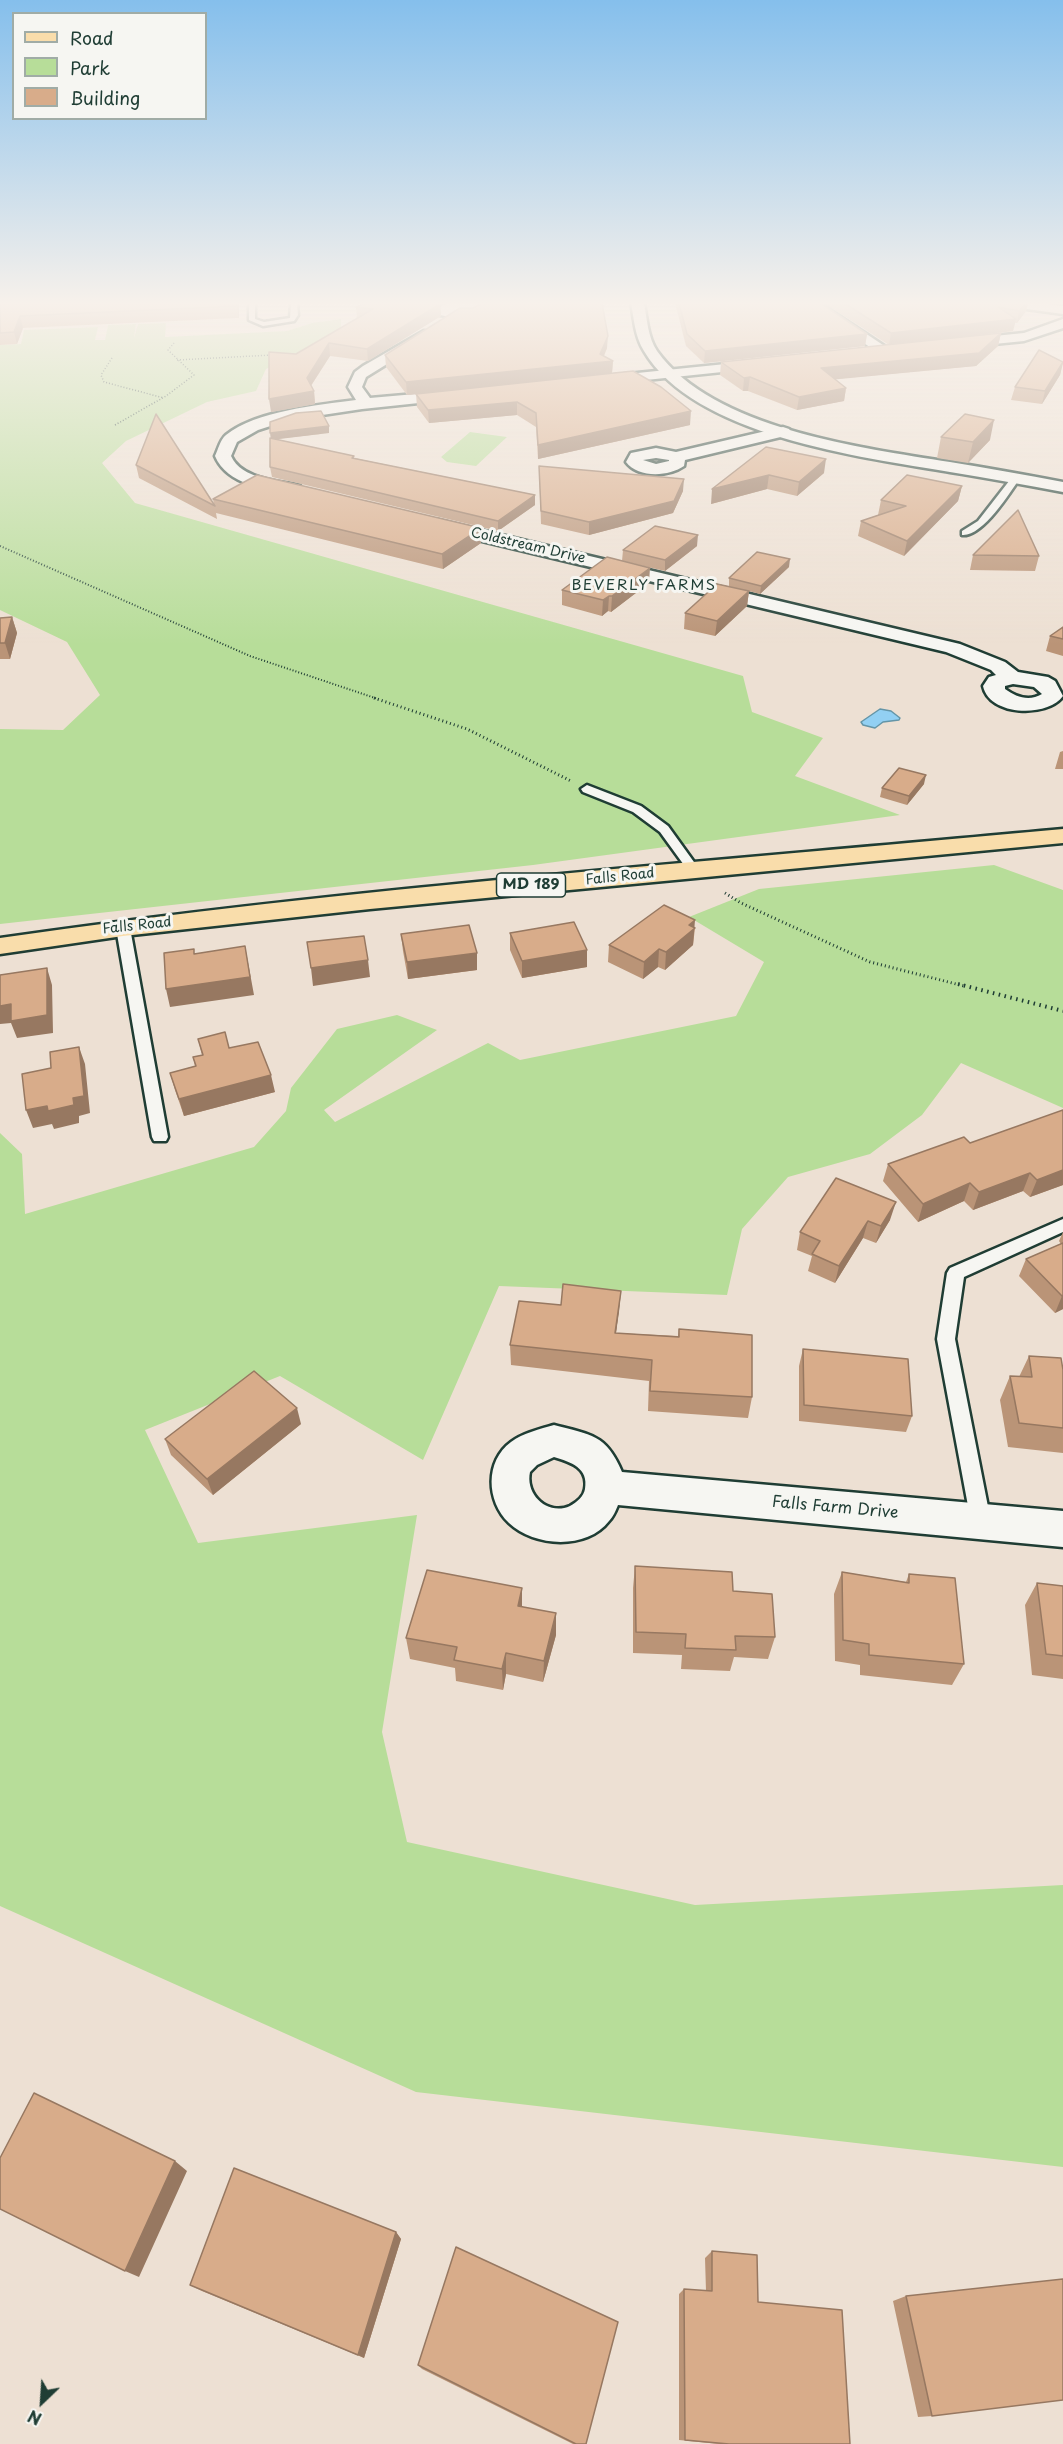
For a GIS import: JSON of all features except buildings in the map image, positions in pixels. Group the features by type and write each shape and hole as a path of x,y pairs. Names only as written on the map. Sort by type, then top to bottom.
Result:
{"main road":[{"name":"Falls Road","path":"0,946 123,927 693,870 1063,836"},
{"path":"0,937 68,934"}],"street":[{"path":"278,417 242,430 225,445 223,453 225,460 240,474 253,480 305,493"},
{"path":"743,417 783,432 841,447 1063,487"},
{"path":"676,457 783,432"},
{"name":"Coldstream Drive","path":"420,520 952,648 998,666 1011,677"},
{"name":"Falls Farm Drive","path":"606,1487 1063,1529"}],"lane":[{"path":"965,533 981,523 1016,478"},
{"path":"588,789 637,809 664,829 693,870"},
{"path":"123,927 160,1137"},
{"path":"981,1522 946,1339 956,1272 1063,1225"}],"path":[{"path":"114,425 128,417"},
{"path":"0,546 250,656 467,729 588,789"},
{"path":"741,903 870,962 1063,1011"}],"green space":[{"path":"0,417 176,417 126,441 102,463 135,503 743,676 752,712 823,738 795,776 900,815 533,865 0,924 0,729 63,730 100,695 67,642 0,610"},
{"path":"470,432 507,437 476,466 447,462 441,457"},
{"path":"994,865 1063,890 1063,1108 961,1063 922,1115 870,1154 788,1177 742,1229 727,1295 499,1286 423,1460 280,1376 145,1430 198,1543 417,1515 382,1732 407,1842 695,1905 1063,1885 1063,2167 416,2092 0,1906 0,1133 22,1154 25,1214 254,1147 286,1111 291,1088 337,1029 397,1015 437,1030 324,1110 335,1122 488,1043 520,1060 736,1016 764,962 689,917 759,889"}],"water":[{"path":"880,709 891,711 900,718 899,720 883,722 875,728 863,725 861,722"}],"district":[{"name":"BEVERLY FARMS","path":"644,586"}]}
